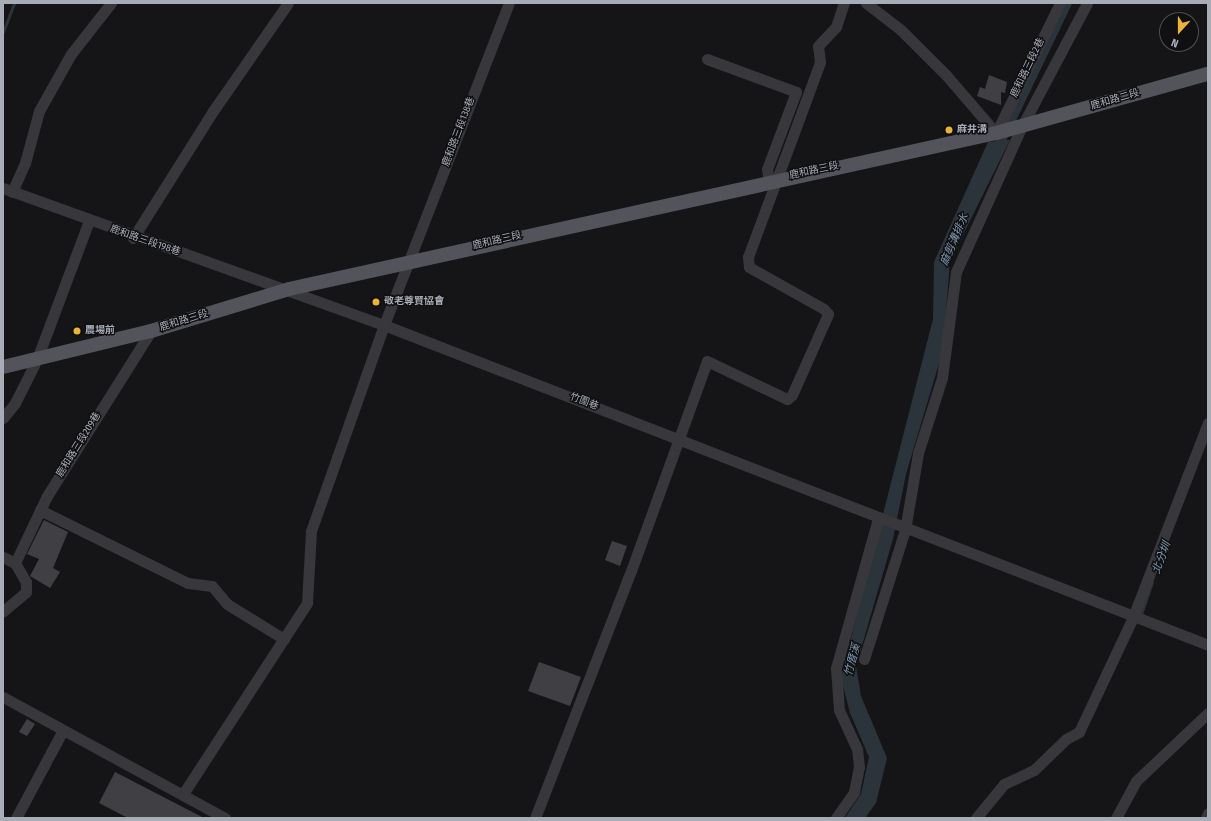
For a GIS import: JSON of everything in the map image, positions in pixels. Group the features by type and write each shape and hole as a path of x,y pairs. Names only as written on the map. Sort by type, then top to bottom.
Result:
{"main road":[{"name":"鹿和路二段","path":"996,133 1208,74"},
{"name":"鹿和路三段","path":"3,367 152,331 289,289 773,180 996,133"}],"street":[{"path":"7,190 25,163 39,111 71,54 111,3"},
{"path":"133,238 213,111 288,3"},
{"name":"鹿和路三段138巷","path":"182,794 307,603 311,531 384,325 509,3"},
{"path":"535,818 631,571 707,361 787,399 792,395 828,314 824,309 749,267 748,257 773,180 820,62 818,46 836,27 844,3"},
{"path":"866,3 901,30 946,75 996,133"},
{"name":"鹿和路三段2巷","path":"996,133 1060,3"},
{"path":"864,659 905,530 918,453 949,348 956,272 1022,126 1086,3"},
{"path":"707,59 796,92 767,169 773,180"},
{"name":"鹿和路三段198巷","path":"7,190 133,238 289,289"},
{"path":"3,418 15,403 37,359 89,221"},
{"name":"竹圍巷","path":"289,289 678,438 905,530 1208,645"},
{"name":"鹿和路三段209巷","path":"15,564 40,510 152,331"},
{"path":"976,818 1004,784 1034,770 1066,739 1079,732 1133,617 1208,423"},
{"path":"40,510 188,582 212,586 227,604 284,639"},
{"path":"836,818 854,792 859,767 857,749 839,710 836,668 878,519"},
{"path":"3,557 15,564 26,582 26,592 3,611"},
{"path":"3,697 62,732 77,734 224,818"},
{"path":"1116,818 1136,781 1208,713"},
{"path":"16,818 62,732"},
{"path":"1206,818 1208,813"}],"water":[{"name":"竹厝溪","path":"1010,140 950,261 943,350 906,474 893,539 856,666 861,696 887,758 876,803 865,818 845,818 861,794 869,757 850,713 841,678 933,319 934,262 988,142"}],"building":[{"path":"989,75 1007,82 1005,93 1001,92 1001,105 977,96 980,87 985,89"},
{"path":"44,520 68,532 53,568 60,572 50,588 30,576 39,559 27,554"},
{"path":"612,541 627,546 620,566 605,560"},
{"path":"539,662 581,677 570,706 528,691"},
{"path":"27,719 35,724 27,736 19,732"},
{"path":"115,772 204,818 128,818 99,803"}],"waterway":[{"path":"3,32 14,3"},
{"name":"麻剪溝排水","path":"995,153 1067,3"},
{"name":"北分圳","path":"1141,614 1152,582"}],"place":[{"name":"麻井溝","path":"949,130"},
{"name":"敬老尊賢協會","path":"376,302"},
{"name":"農場前","path":"77,331"}]}
